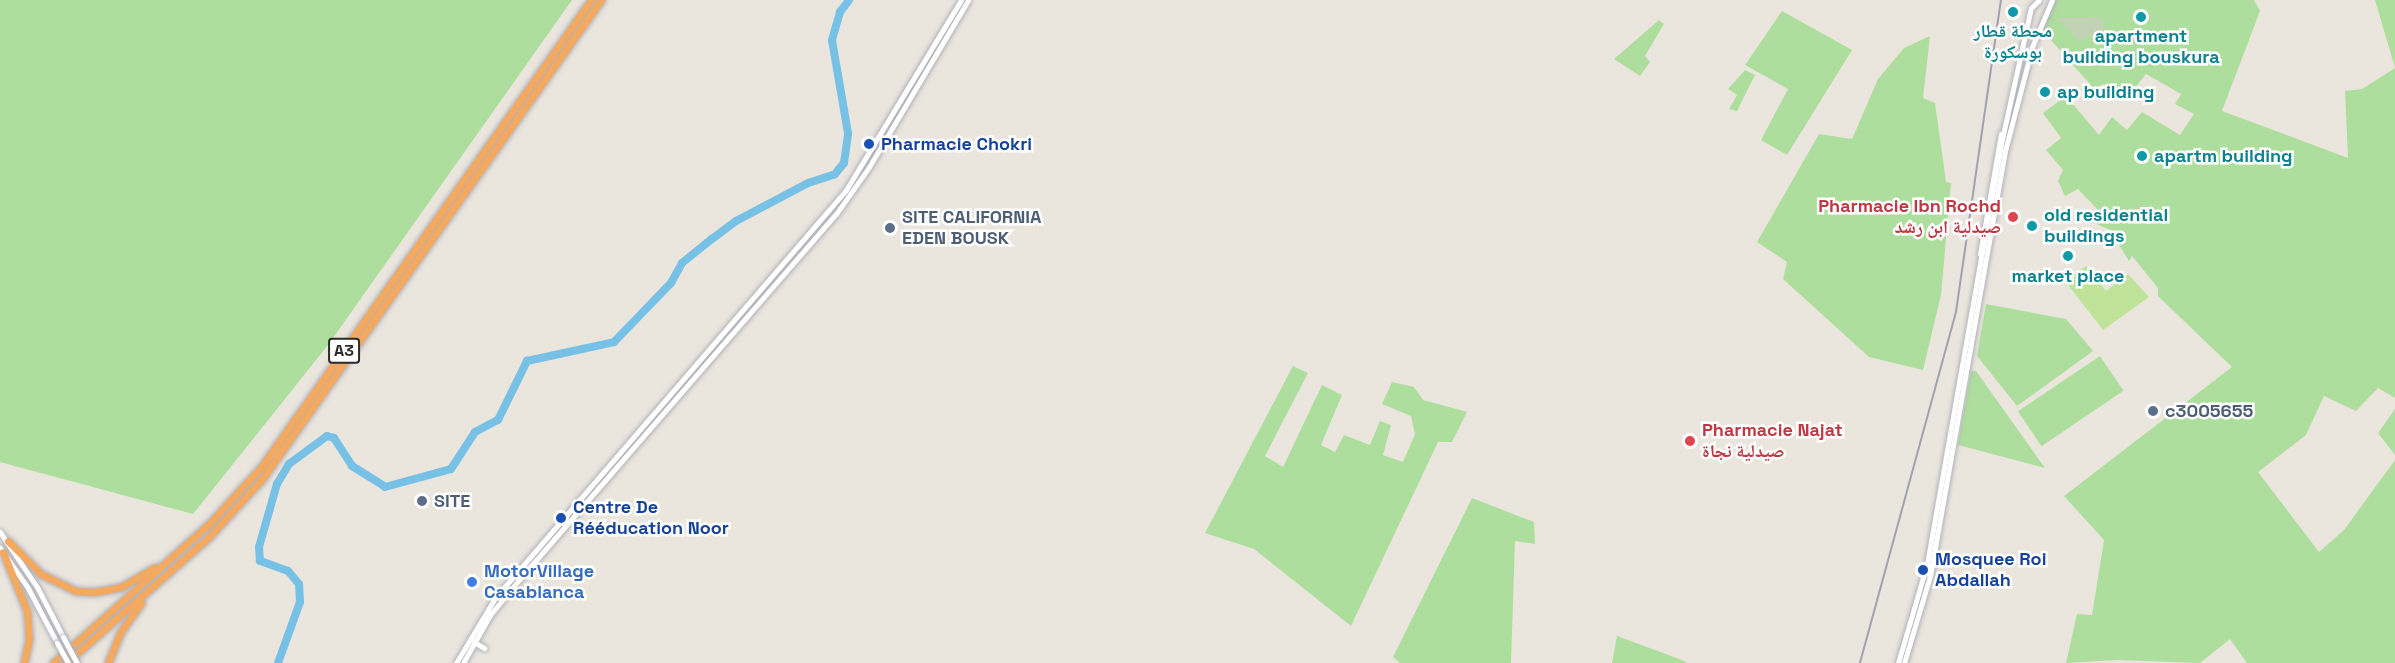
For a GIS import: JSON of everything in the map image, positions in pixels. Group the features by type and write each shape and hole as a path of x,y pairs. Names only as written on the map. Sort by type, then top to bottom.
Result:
{"highway":[{"name":"A3","path":"53,663 220,513 271,454 591,0"},
{"name":"A3","path":"67,663 151,591 231,515 280,456 601,0"},
{"path":"8,541 51,581 85,592 106,591 132,583 175,554"},
{"path":"2,550 27,611 29,639 24,663"},
{"path":"108,663 124,625 151,591"}],"street":[{"path":"943,35 961,0"},
{"path":"456,663 472,641 501,591 662,409 846,190 943,35 968,0"},
{"path":"1904,663 1930,576 2005,151 2042,20 2052,0"},
{"path":"1898,663 1927,564 1981,258 1979,240 1996,145 2005,125 2032,16 2031,8 2038,2 2048,10"},
{"path":"2032,16 2042,20"},
{"path":"0,532 8,541 77,663"},
{"path":"2,550 28,588 67,663"},
{"path":"472,641 484,648"},
{"path":"463,663 472,641"}],"green space":[{"path":"0,0 572,0 328,345 193,514 0,462"},
{"path":"2054,0 2254,0 2260,11 2222,111 2348,158 2345,91 2362,89 2395,68 2395,398 2378,388 2356,411 2324,396 2306,435 2258,472 2319,552 2344,530 2395,460 2395,663 2247,663 2230,639 2200,663 2117,660 2066,663 2077,614 2092,615 2104,540 2064,496 2232,367 2158,296 2158,288 2132,256 2129,261 2110,230 2088,220 2098,210 2078,189 2065,196 2058,181 2063,170 2046,150 2061,138 2043,113 2066,96 2099,135 2112,117 2127,130 2142,112 2180,135 2194,114 2175,104 2181,94 2146,74 2128,97 2103,84 2095,90 2043,31"},
{"path":"2375,0 2395,0 2395,68"},
{"path":"1782,11 1852,50 1787,155 1761,140 1788,89 1745,65"},
{"path":"2098,17 2105,23 2104,30 2079,41 2057,18"},
{"path":"1659,20 1664,24 1645,56 1650,62 1640,76 1614,59"},
{"path":"1930,36 1923,98 1935,103 1946,182 1951,183 1941,295 1923,370 1869,357 1783,279 1787,262 1757,242 1819,134 1852,139 1878,79 1904,48"},
{"path":"1745,70 1755,75 1737,111 1729,109 1737,95 1728,89"},
{"path":"2086,266 2106,291 2128,274 2149,297 2103,330 2065,281"},
{"path":"1986,304 2066,319 2093,351 2017,406 1977,356"},
{"path":"2100,356 2123,391 2041,446 2018,411"},
{"path":"1293,366 1308,373 1265,456 1283,467 1322,385 1342,395 1321,445 1335,452 1344,435 1370,445 1380,421 1391,425 1383,455 1403,462 1415,434 1411,416 1382,404 1392,382 1414,387 1423,400 1467,412 1452,442 1438,442 1351,626 1254,549 1205,533"},
{"path":"1971,371 1976,371 2045,468 1958,445"},
{"path":"2395,409 2395,455 2378,433"},
{"path":"1472,498 1534,522 1535,544 1515,541 1511,663 1400,663 1393,657"},
{"path":"1617,636 1682,660 1687,663 1612,663"}],"waterway":[{"path":"278,663 300,602 299,584 288,571 260,561 259,547 277,484 289,464 327,436 334,438 352,466 385,487 451,469 475,432 498,420 527,361 614,342 671,283 682,263 712,239 736,221 808,183 835,174 844,163 848,133 832,40 840,12 849,0"}],"railway":[{"path":"1860,663 1956,312 2001,0"}],"place":[{"name":"محطة قطار بوسكورة","path":"2013,12"},
{"name":"apartment building bouskura","path":"2141,17"},
{"name":"ap building","path":"2045,92"},
{"name":"Pharmacie Chokri","path":"869,144"},
{"name":"apartm building","path":"2142,156"},
{"name":"Pharmacie Ibn Rochd صيدلية ابن رشد","path":"2013,217"},
{"name":"old residential buildings","path":"2032,226"},
{"name":"SITE CALIFORNIA EDEN BOUSK","path":"890,228"},
{"name":"market place","path":"2068,256"},
{"name":"c3005655","path":"2153,411"},
{"name":"Pharmacie Najat صيدلية نجاة","path":"1690,441"},
{"name":"SITE","path":"422,501"},
{"name":"Centre De Rééducation Noor","path":"561,518"},
{"name":"Mosquee Roi Abdallah","path":"1923,570"},
{"name":"MotorVillage Casablanca","path":"472,582"}]}
